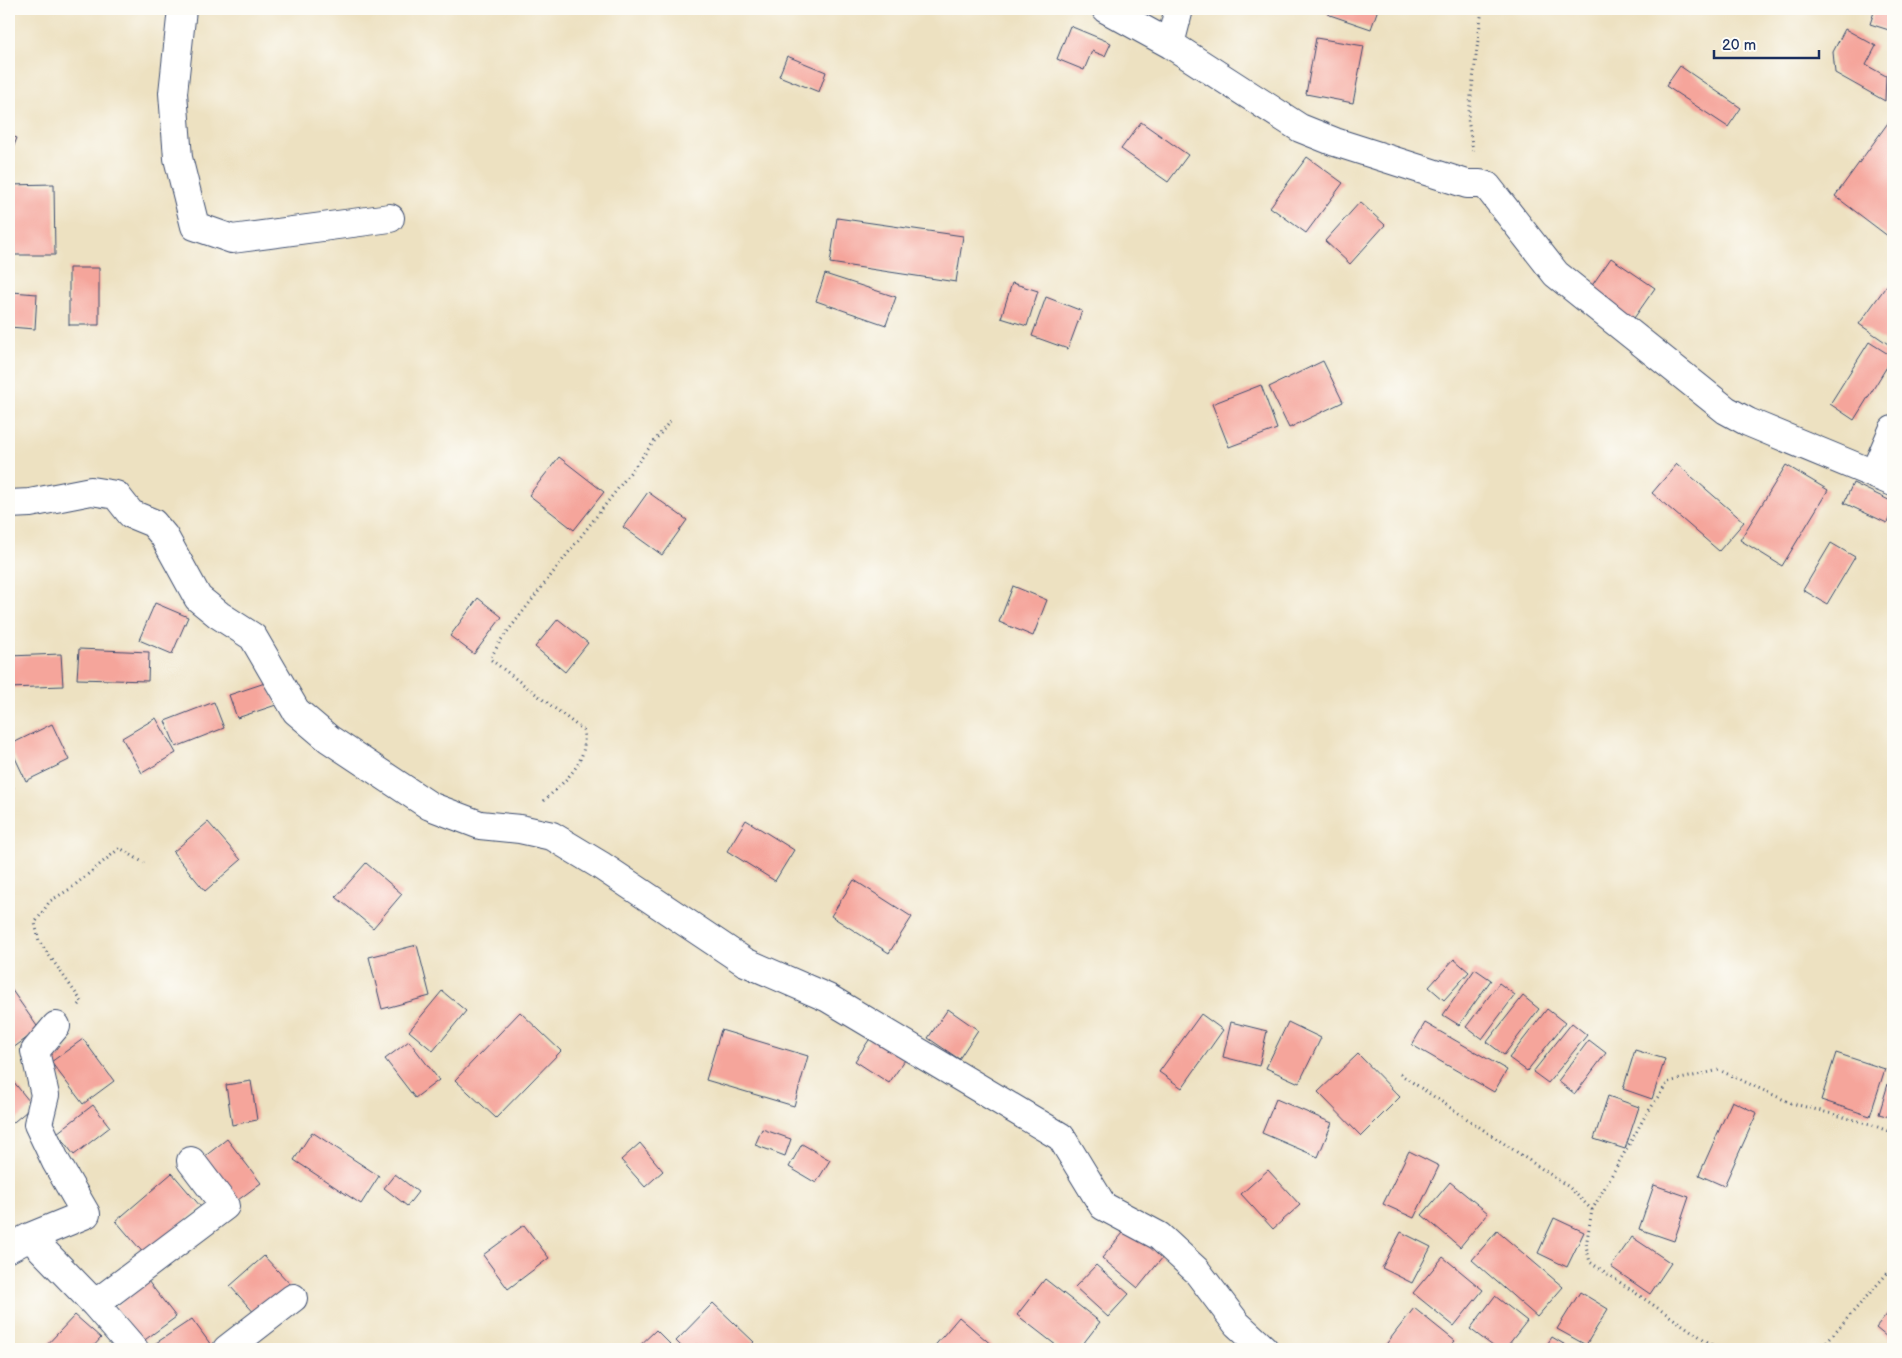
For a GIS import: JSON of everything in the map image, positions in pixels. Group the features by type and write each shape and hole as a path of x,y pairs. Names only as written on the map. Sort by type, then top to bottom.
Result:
{"street":[{"path":"182,9 173,93 178,158 195,226 232,239 390,218"},
{"path":"1106,9 1170,44 1300,128 1335,142 1467,184 1487,186 1556,274 1726,410 1748,422 1884,478 1893,430"},
{"path":"1170,44 1179,9"},
{"path":"9,504 30,503 91,491 116,495 131,514 153,522 164,536 198,598 219,615 253,637 296,711 329,739 430,806 480,825 520,828 552,836 600,865 745,962 828,998 1061,1137 1103,1206 1159,1236 1196,1270 1237,1324 1264,1349"},
{"path":"56,1026 35,1051 45,1095 38,1124 56,1162 86,1214 19,1242 95,1304 134,1349"},
{"path":"95,1304 225,1206 191,1161"},
{"path":"227,1349 294,1298"}],"path":[{"path":"1480,184 1468,119 1482,9"},
{"path":"542,803 575,771 586,745 583,730 490,659 501,640 670,421"},
{"path":"56,1026 82,1002 39,941 35,922 50,901 70,888 120,848 144,864"},
{"path":"1718,1349 1590,1262 1586,1246 1592,1210 1644,1118 1668,1082 1719,1070 1791,1103 1870,1124 1893,1133"},
{"path":"1400,1074 1569,1187 1592,1210"},
{"path":"1820,1349 1893,1267"}],"building":[{"path":"1329,9 1378,9 1371,29 1327,14"},
{"path":"1875,9 1893,9 1892,31 1870,24"},
{"path":"1070,26 1111,43 1105,56 1092,51 1084,70 1057,59"},
{"path":"1845,29 1876,46 1866,65 1886,76 1885,101 1835,73 1833,52"},
{"path":"1316,38 1364,46 1353,103 1306,94"},
{"path":"787,56 826,72 819,92 779,76"},
{"path":"1680,66 1741,108 1728,127 1666,86"},
{"path":"1893,116 1893,240 1835,196"},
{"path":"1141,122 1188,155 1168,182 1121,149"},
{"path":"9,135 17,138 9,158"},
{"path":"1307,157 1343,183 1306,233 1270,207"},
{"path":"54,184 55,255 9,255 9,185"},
{"path":"1360,202 1385,225 1350,264 1325,241"},
{"path":"837,218 963,236 956,282 830,263"},
{"path":"1611,258 1655,288 1630,324 1586,294"},
{"path":"69,268 99,268 99,325 69,325"},
{"path":"825,274 896,297 886,325 816,301"},
{"path":"1012,283 1038,291 1027,326 1001,318"},
{"path":"1887,285 1893,289 1893,342 1891,346 1859,324"},
{"path":"12,292 37,294 35,329 9,327"},
{"path":"1046,297 1082,311 1068,349 1032,336"},
{"path":"1869,342 1893,357 1854,420 1830,404"},
{"path":"1323,361 1343,402 1289,428 1269,387"},
{"path":"1261,385 1277,429 1229,447 1212,404"},
{"path":"559,457 604,492 574,530 529,495"},
{"path":"1677,464 1744,522 1719,551 1652,493"},
{"path":"1786,465 1828,490 1782,566 1740,540"},
{"path":"1853,483 1893,502 1893,509 1887,523 1844,503"},
{"path":"648,492 687,520 662,555 623,527"},
{"path":"1831,543 1855,557 1827,604 1803,590"},
{"path":"1013,586 1047,600 1033,636 999,622"},
{"path":"478,598 502,617 474,654 450,636"},
{"path":"155,603 188,617 172,654 139,640"},
{"path":"558,619 588,643 565,672 535,647"},
{"path":"79,649 149,652 148,681 77,679"},
{"path":"61,654 63,686 9,688 9,656"},
{"path":"268,682 276,705 237,718 229,695"},
{"path":"214,702 224,728 176,747 165,721"},
{"path":"156,718 176,753 142,773 122,738"},
{"path":"52,724 69,760 26,781 9,745"},
{"path":"9,773 14,788 9,790"},
{"path":"746,820 794,850 775,881 727,851"},
{"path":"208,822 241,860 205,891 173,852"},
{"path":"366,863 402,894 373,928 336,897"},
{"path":"854,880 912,917 889,953 831,916"},
{"path":"417,945 430,996 382,1009 369,957"},
{"path":"1454,959 1469,972 1444,1000 1429,987"},
{"path":"1475,969 1491,980 1459,1025 1443,1015"},
{"path":"1499,983 1515,995 1482,1039 1466,1027"},
{"path":"9,986 39,1029 9,1051"},
{"path":"442,991 466,1011 433,1051 409,1031"},
{"path":"1523,996 1539,1009 1504,1055 1487,1042"},
{"path":"948,1009 978,1030 959,1059 928,1038"},
{"path":"1547,1009 1565,1023 1527,1071 1509,1058"},
{"path":"520,1012 561,1051 496,1118 455,1080"},
{"path":"1201,1014 1223,1030 1182,1088 1159,1072"},
{"path":"1231,1022 1267,1031 1259,1066 1223,1057"},
{"path":"1288,1022 1321,1038 1299,1083 1266,1068"},
{"path":"1425,1023 1507,1070 1494,1092 1412,1045"},
{"path":"1572,1023 1587,1035 1548,1083 1533,1072"},
{"path":"721,1030 808,1056 794,1106 706,1080"},
{"path":"871,1037 905,1060 889,1083 855,1061"},
{"path":"83,1039 114,1081 83,1104 51,1062"},
{"path":"1589,1040 1606,1053 1575,1094 1558,1081"},
{"path":"409,1041 439,1080 415,1098 385,1059"},
{"path":"1635,1050 1665,1059 1652,1099 1623,1089"},
{"path":"1836,1053 1885,1069 1870,1116 1821,1100"},
{"path":"1358,1054 1400,1097 1361,1136 1318,1092"},
{"path":"1891,1074 1893,1075 1893,1118 1879,1114"},
{"path":"9,1076 33,1106 9,1126"},
{"path":"251,1081 257,1120 232,1125 226,1085"},
{"path":"1608,1096 1639,1107 1625,1149 1594,1139"},
{"path":"1276,1099 1332,1123 1318,1157 1262,1133"},
{"path":"1732,1101 1757,1113 1724,1186 1699,1175"},
{"path":"93,1105 110,1127 74,1155 57,1133"},
{"path":"762,1129 791,1139 785,1156 755,1145"},
{"path":"312,1132 379,1176 361,1204 294,1160"},
{"path":"227,1139 261,1183 238,1200 204,1157"},
{"path":"640,1143 663,1171 645,1187 621,1160"},
{"path":"802,1144 830,1160 816,1183 789,1167"},
{"path":"1409,1151 1439,1166 1414,1218 1383,1204"},
{"path":"1268,1170 1300,1205 1273,1229 1241,1194"},
{"path":"172,1173 201,1207 145,1255 116,1221"},
{"path":"395,1174 418,1192 407,1206 384,1188"},
{"path":"1450,1182 1488,1213 1460,1247 1422,1215"},
{"path":"1654,1185 1689,1197 1674,1241 1639,1229"},
{"path":"1554,1218 1584,1232 1567,1267 1538,1253"},
{"path":"524,1225 549,1258 508,1289 483,1255"},
{"path":"1128,1227 1163,1257 1138,1288 1102,1258"},
{"path":"1497,1231 1563,1287 1537,1317 1472,1260"},
{"path":"1401,1232 1431,1247 1412,1283 1382,1268"},
{"path":"1632,1237 1671,1263 1650,1294 1611,1267"},
{"path":"264,1256 291,1285 257,1316 230,1286"},
{"path":"1443,1257 1483,1290 1454,1326 1413,1293"},
{"path":"1096,1265 1129,1294 1108,1317 1075,1287"},
{"path":"1045,1279 1100,1322 1079,1349 1061,1349 1017,1315"},
{"path":"148,1281 176,1317 142,1342 115,1307"},
{"path":"1580,1292 1608,1309 1586,1345 1557,1329"},
{"path":"1495,1296 1527,1321 1505,1349 1497,1349 1470,1329"},
{"path":"713,1303 754,1342 747,1349 684,1349 676,1341"},
{"path":"1893,1307 1893,1342 1876,1328"},
{"path":"1414,1308 1455,1341 1448,1349 1387,1349 1384,1347"},
{"path":"75,1315 101,1338 91,1349 43,1349"},
{"path":"959,1317 993,1346 990,1349 932,1349"},
{"path":"192,1319 214,1349 152,1349 150,1347"},
{"path":"656,1330 675,1349 636,1349"},
{"path":"1552,1337 1572,1349 1544,1349"}]}
